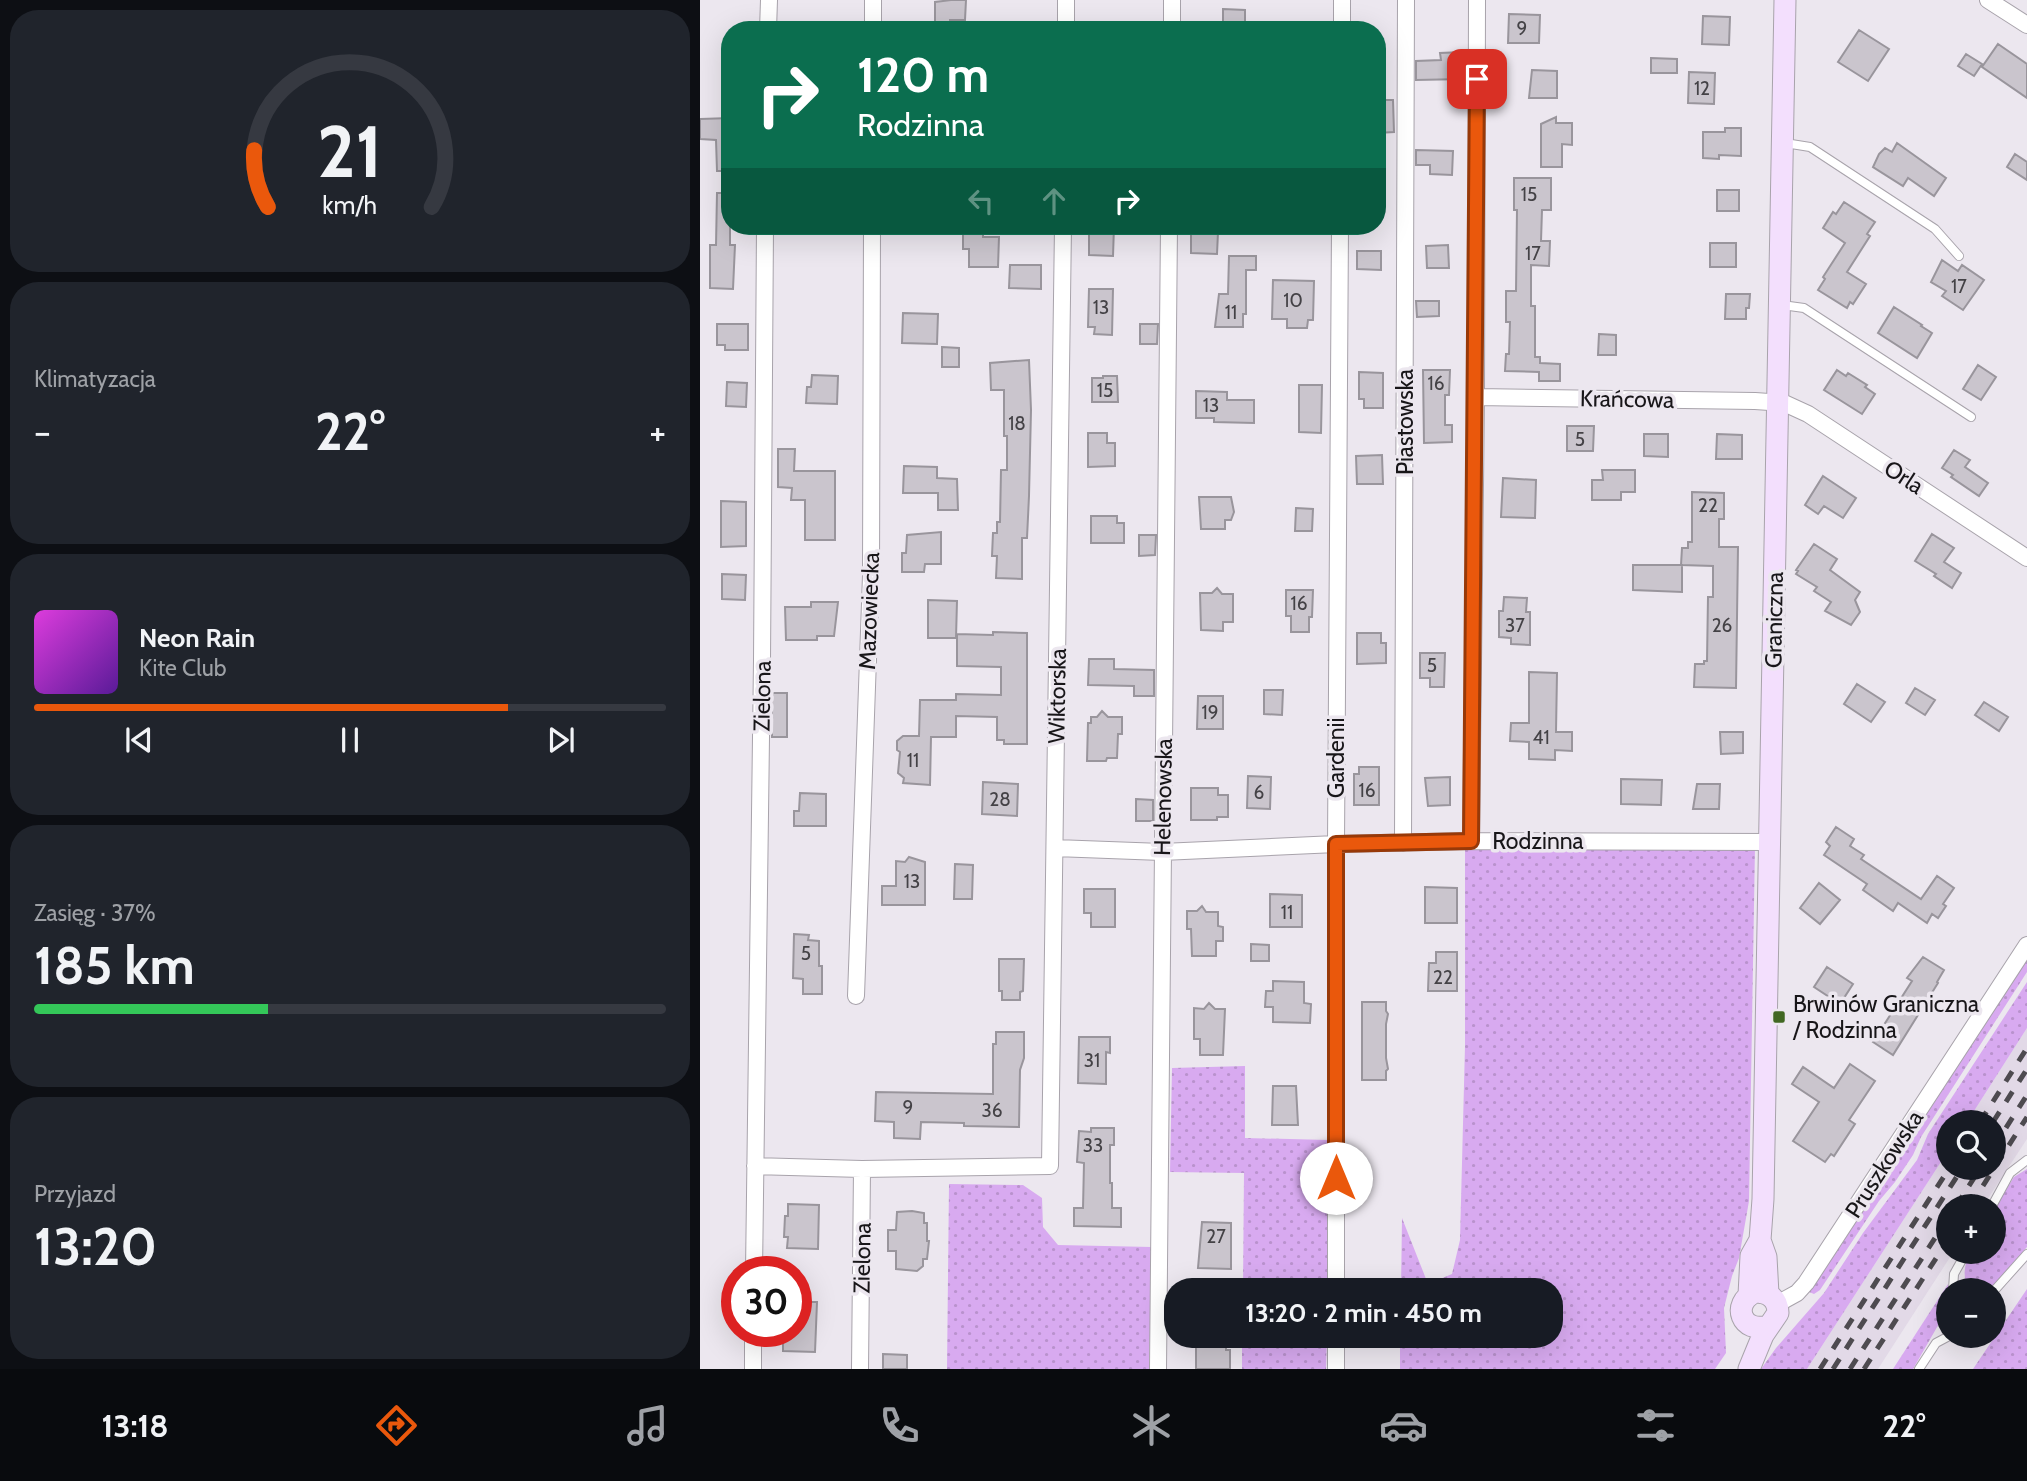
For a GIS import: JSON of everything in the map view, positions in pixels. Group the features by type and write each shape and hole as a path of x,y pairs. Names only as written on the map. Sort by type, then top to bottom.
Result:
{"street":[{"path":"768,21 769,0"},
{"path":"873,0 873,21"},
{"path":"1066,0 1066,21"},
{"path":"1172,0 1172,21"},
{"path":"1342,0 1342,21"},
{"name":"Piastowska","path":"1403,843 1406,0"},
{"path":"1471,841 1477,0"},
{"name":"Graniczna","path":"1758,1325 1741,1310 1745,1299 1765,1297 1766,1256 1760,1240 1770,842 1784,0"},
{"path":"1988,0 2027,25"},
{"name":"Zielona","path":"754,1256 765,235"},
{"name":"Mazowiecka","path":"856,996 871,575 872,235"},
{"name":"Wiktorska","path":"862,1169 1049,1167 1063,235"},
{"name":"Helenowska","path":"1158,1369 1170,235"},
{"name":"Gardenii","path":"1336,1278 1340,235"},
{"name":"Krańcowa","path":"1476,397 1778,402"},
{"name":"Orla","path":"1778,402 1808,414 2027,558"},
{"name":"Rodzinna","path":"1055,848 1162,852 1471,841 1770,842"},
{"name":"Pruszkowska","path":"1765,1297 1797,1293 1807,1283 2027,944"},
{"path":"755,1166 862,1169"},
{"name":"Zielona","path":"860,1369 862,1169"},
{"path":"1733,1369 1758,1325 1776,1318 1765,1297"},
{"path":"1749,1369 1758,1325"},
{"path":"752,1369 753,1347"},
{"path":"1336,1348 1336,1369"}],"lane":[{"path":"1782,144 1793,143 1810,147 1936,229 1959,256"},
{"path":"1779,304 1804,308 1971,416"},
{"path":"1999,1194 2010,1173 2027,1160"},
{"path":"2006,1278 2027,1254"},
{"path":"1919,1369 1936,1343"}],"shaded area":[{"path":"1755,846 1749,1201 1739,1258 1724,1308 1726,1353 1715,1369 1400,1369 1400,1348 1563,1348 1563,1278 1442,1278 1452,1274 1460,1240 1465,1046 1465,849"},
{"path":"2027,958 2027,972 1936,1110 1913,1155 1820,1290 1814,1294 1809,1292"},
{"path":"2027,982 2027,1028 1975,1110 1944,1110"},
{"path":"2027,1028 2027,1139 2006,1171 2006,1110 1975,1110"},
{"path":"1245,1066 1245,1138 1329,1140 1327,1278 1243,1278 1244,1173 1170,1172 1172,1068"},
{"path":"1936,1122 1936,1170 1807,1369 1761,1369 1824,1293 1863,1233 1917,1160"},
{"path":"2027,1169 2027,1247 2000,1278 1966,1278 1966,1264 2006,1264 2006,1194 2004,1194 2014,1177"},
{"path":"1936,1170 1936,1180 2000,1180 1991,1194 1936,1194 1936,1264 1946,1264 1878,1369 1807,1369"},
{"path":"949,1184 1023,1185 1042,1198 1043,1227 1058,1245 1152,1247 1149,1369 947,1369"},
{"path":"1402,1218 1426,1278 1401,1278"},
{"path":"2027,1289 2027,1369 1973,1369 1987,1348 2006,1348 2006,1320"},
{"path":"1936,1303 1936,1329 1913,1369 1893,1369"},
{"path":"1242,1348 1327,1348 1326,1369 1242,1369"}],"building":[{"path":"966,0 965,20 935,21 935,2"},
{"path":"1223,9 1245,10 1245,21 1223,21"},
{"path":"1509,14 1540,15 1539,43 1508,43"},
{"path":"1703,16 1730,17 1729,45 1702,44"},
{"path":"1859,30 1889,49 1868,81 1838,62"},
{"path":"1998,44 2027,64 2027,98 1982,67"},
{"path":"1463,52 1464,79 1416,80 1416,61 1441,60 1440,53"},
{"path":"1966,54 1982,64 1974,76 1958,66"},
{"path":"1651,58 1677,59 1677,73 1651,73"},
{"path":"1532,70 1557,71 1557,98 1529,98"},
{"path":"1689,72 1715,73 1714,104 1688,103"},
{"path":"1386,100 1393,100 1394,132 1386,132"},
{"path":"1556,117 1556,123 1572,123 1572,145 1562,144 1562,167 1541,167 1541,124"},
{"path":"721,118 721,171 717,171 716,140 700,139 700,119"},
{"path":"1725,128 1741,128 1741,156 1719,155 1719,159 1703,158 1703,132 1725,132"},
{"path":"1897,143 1946,178 1934,196 1908,178 1903,186 1873,167 1885,148 1892,152"},
{"path":"1416,150 1453,151 1452,175 1430,174 1430,165 1416,165"},
{"path":"2015,154 2027,162 2027,180 2007,167"},
{"path":"1514,178 1551,178 1551,210 1542,210 1541,241 1550,241 1549,266 1531,265 1531,306 1535,306 1535,357 1540,357 1540,363 1560,364 1560,381 1539,381 1539,372 1505,371 1506,354 1509,354 1510,322 1506,322 1506,291 1516,291 1517,210 1514,210"},
{"path":"1717,190 1739,190 1739,211 1717,211"},
{"path":"717,193 721,193 721,235 730,235 730,245 735,245 733,289 710,288 710,245 716,245"},
{"path":"1844,202 1875,222 1867,234 1870,236 1847,272 1866,284 1853,304 1850,302 1847,308 1818,290 1825,279 1823,277 1845,243 1823,228 1833,212 1836,214"},
{"path":"963,235 999,237 998,267 969,267 969,249 963,249"},
{"path":"1089,235 1114,235 1113,256 1089,255"},
{"path":"1191,235 1218,235 1217,254 1191,253"},
{"path":"1710,243 1736,243 1736,267 1710,267"},
{"path":"1448,245 1449,268 1427,268 1426,246"},
{"path":"1357,251 1381,251 1381,270 1357,269"},
{"path":"1229,256 1256,256 1256,270 1246,270 1246,314 1243,314 1243,327 1215,327 1219,294 1228,294"},
{"path":"1942,260 1958,271 1962,265 1984,280 1963,310 1942,296 1946,291 1931,282"},
{"path":"1010,265 1041,265 1041,289 1009,288"},
{"path":"1273,280 1314,281 1313,320 1308,320 1307,328 1287,328 1287,319 1272,319"},
{"path":"1089,289 1113,289 1112,335 1094,334 1095,327 1088,327"},
{"path":"1726,294 1750,294 1746,319 1725,319"},
{"path":"1416,301 1439,301 1439,316 1417,317"},
{"path":"1894,307 1932,333 1917,358 1878,333"},
{"path":"903,313 938,314 937,344 902,343"},
{"path":"717,324 748,324 748,350 725,350 725,345 717,345"},
{"path":"1140,324 1158,324 1157,344 1140,344"},
{"path":"1599,334 1616,335 1616,355 1598,355"},
{"path":"942,347 959,348 959,367 942,367"},
{"path":"1029,360 1029,496 1027,538 1022,538 1022,579 996,578 997,556 992,556 993,533 997,533 997,522 1000,522 1001,470 1007,470 1007,436 1004,436 1004,390 991,390 990,363"},
{"path":"1978,365 1996,377 1981,400 1963,389"},
{"path":"1423,370 1450,370 1449,395 1445,395 1445,425 1452,425 1452,442 1424,443"},
{"path":"1837,370 1846,376 1848,373 1867,385 1865,387 1875,394 1862,414 1824,390"},
{"path":"1359,372 1383,373 1383,408 1364,408 1364,399 1359,399"},
{"path":"812,375 838,376 837,404 806,403 807,387 811,387"},
{"path":"1117,376 1118,402 1092,402 1092,378"},
{"path":"727,382 747,383 746,407 726,406"},
{"path":"1299,385 1322,385 1321,433 1299,432"},
{"path":"1196,391 1227,392 1227,400 1254,400 1254,423 1214,422 1214,418 1196,418"},
{"path":"1567,426 1594,426 1593,451 1567,451"},
{"path":"1088,433 1107,433 1107,443 1115,443 1115,466 1088,467"},
{"path":"1644,434 1668,434 1668,457 1644,456"},
{"path":"1717,434 1742,435 1742,459 1716,459"},
{"path":"778,449 795,449 794,471 835,471 835,540 805,540 805,500 791,500 792,488 778,487"},
{"path":"1954,450 1970,460 1965,467 1988,483 1979,496 1942,468"},
{"path":"1382,455 1383,484 1357,484 1356,456"},
{"path":"904,466 937,467 937,478 957,479 958,510 938,510 938,493 903,493"},
{"path":"1602,470 1635,470 1635,492 1621,492 1621,500 1592,500 1592,480 1603,480"},
{"path":"1823,476 1856,498 1843,518 1824,506 1818,514 1805,505"},
{"path":"1503,478 1536,480 1535,518 1501,517"},
{"path":"1692,492 1724,493 1724,519 1719,519 1719,547 1738,547 1736,688 1694,687 1695,664 1704,664 1704,661 1707,661 1708,597 1713,597 1713,566 1681,565 1682,548 1688,548 1688,542 1692,542"},
{"path":"1199,497 1231,497 1234,512 1231,520 1225,520 1225,529 1201,529"},
{"path":"721,501 746,502 746,546 721,547"},
{"path":"1296,508 1313,509 1312,531 1295,531"},
{"path":"1091,516 1117,516 1117,523 1124,523 1124,543 1091,543"},
{"path":"941,532 941,564 925,564 924,572 902,572 902,553 906,553 907,535"},
{"path":"1932,534 1954,548 1944,562 1961,573 1952,588 1915,561"},
{"path":"1139,535 1156,535 1155,555 1139,556"},
{"path":"1814,544 1837,559 1830,570 1860,592 1855,600 1860,612 1851,625 1825,611 1831,602 1814,591 1817,587 1796,574"},
{"path":"1633,565 1682,565 1682,592 1633,590"},
{"path":"722,574 746,575 745,600 722,599"},
{"path":"1217,588 1222,594 1233,594 1233,622 1223,622 1223,631 1201,630 1200,593 1212,593"},
{"path":"1286,590 1313,590 1309,632 1291,632 1291,616 1286,616"},
{"path":"1504,597 1527,598 1526,612 1530,612 1530,645 1511,644 1511,638 1499,637 1499,611 1503,611"},
{"path":"928,600 957,601 956,638 928,638"},
{"path":"811,602 838,602 834,636 817,636 817,640 786,640 785,607 811,607"},
{"path":"993,632 1027,633 1027,744 1004,744 1004,740 997,740 997,717 956,716 956,737 931,737 930,785 903,783 904,778 898,773 900,752 897,750 897,741 903,736 919,736 920,700 956,700 956,694 1001,695 1001,667 957,666 957,634 993,635"},
{"path":"1357,633 1381,633 1381,643 1386,643 1386,663 1357,664"},
{"path":"1420,653 1445,653 1444,687 1430,687 1430,678 1420,678"},
{"path":"1089,659 1114,659 1114,669 1154,670 1154,696 1134,696 1134,686 1088,685"},
{"path":"1529,672 1557,673 1556,732 1572,732 1572,751 1555,750 1555,760 1529,759 1529,742 1510,741 1511,723 1529,723"},
{"path":"1857,684 1885,702 1871,722 1844,704"},
{"path":"1915,688 1935,700 1925,715 1906,703"},
{"path":"1264,690 1283,690 1282,715 1264,714"},
{"path":"772,693 787,693 787,737 772,737"},
{"path":"1198,696 1223,696 1223,729 1197,729"},
{"path":"1984,702 2008,717 1999,731 1975,715"},
{"path":"1102,711 1108,717 1122,717 1117,758 1087,761 1088,723 1091,723 1091,717 1097,717"},
{"path":"1720,732 1743,732 1743,753 1721,754"},
{"path":"1359,767 1379,767 1379,805 1354,805 1354,774 1359,774"},
{"path":"1248,776 1271,777 1270,809 1247,808"},
{"path":"1450,777 1450,805 1428,806 1425,778"},
{"path":"1621,779 1662,780 1661,805 1621,804"},
{"path":"983,782 1018,784 1017,816 982,814"},
{"path":"1697,784 1720,784 1719,809 1693,809"},
{"path":"1191,788 1218,788 1218,795 1228,795 1228,817 1217,817 1217,820 1191,820"},
{"path":"800,793 826,794 826,826 794,826 794,811 799,811"},
{"path":"1136,799 1153,800 1153,821 1136,821"},
{"path":"1836,827 1854,839 1850,846 1864,855 1861,859 1921,899 1937,876 1954,888 1943,904 1946,906 1938,918 1932,914 1927,923 1898,903 1893,911 1863,890 1867,884 1824,855 1830,846 1826,842"},
{"path":"909,857 925,862 925,905 882,905 882,886 896,886 896,861 905,862"},
{"path":"955,864 973,865 972,899 954,899"},
{"path":"1819,883 1840,900 1820,924 1800,908"},
{"path":"1425,887 1457,888 1457,923 1425,923"},
{"path":"1084,889 1115,889 1115,927 1091,927 1091,913 1084,913"},
{"path":"1270,894 1302,895 1302,927 1270,927"},
{"path":"1202,906 1206,912 1218,912 1218,926 1223,927 1223,941 1216,941 1216,956 1192,956 1187,911 1197,911"},
{"path":"794,934 809,935 808,940 819,941 822,994 803,994 803,979 793,978"},
{"path":"1251,944 1269,945 1269,961 1251,961"},
{"path":"1436,952 1457,952 1457,991 1428,991 1429,963 1436,963"},
{"path":"1923,957 1944,970 1893,1055 1873,1042 1912,981 1907,978"},
{"path":"999,959 1024,959 1023,991 1020,992 1020,1000 1002,1000 1002,991 999,991"},
{"path":"1827,967 1853,984 1840,1004 1814,987"},
{"path":"1273,981 1304,982 1304,1003 1311,1004 1310,1023 1273,1022 1273,1007 1265,1007 1266,991 1273,991"},
{"path":"1362,1002 1386,1002 1386,1080 1362,1080"},
{"path":"1209,1003 1215,1009 1225,1009 1223,1055 1200,1055 1200,1039 1194,1039 1194,1008 1204,1009"},
{"path":"996,1032 1024,1032 1019,1127 921,1122 920,1139 894,1138 894,1122 875,1121 876,1092 993,1094 993,1044 996,1044"},
{"path":"1079,1037 1110,1037 1110,1053 1106,1052 1106,1084 1078,1083"},
{"path":"1850,1064 1875,1081 1849,1120 1855,1124 1834,1156 1831,1154 1825,1162 1793,1141 1819,1102 1792,1084 1803,1067 1834,1088"},
{"path":"1273,1086 1296,1086 1298,1125 1272,1125"},
{"path":"1091,1128 1114,1128 1114,1145 1110,1145 1110,1183 1112,1208 1121,1208 1121,1227 1074,1226 1074,1208 1083,1208 1084,1163 1077,1162 1079,1131 1091,1132"},
{"path":"788,1204 819,1205 818,1249 787,1248 788,1237 784,1237"},
{"path":"897,1212 924,1213 929,1241 927,1259 923,1259 923,1266 917,1271 896,1269 896,1251 888,1251 888,1230 896,1230"},
{"path":"1202,1222 1231,1223 1231,1269 1198,1268"},
{"path":"812,1302 817,1302 815,1352 783,1351 783,1347 812,1347"},
{"path":"1196,1348 1230,1350 1230,1369 1196,1369"},
{"path":"883,1354 907,1355 907,1369 883,1369"}],"railway":[{"path":"1988,1110 2027,1048"},
{"path":"2001,1110 2027,1069"},
{"path":"2006,1128 2027,1095"},
{"path":"1978,1194 2027,1117"},
{"path":"1820,1369 1942,1180"},
{"path":"1833,1369 1955,1180"},
{"path":"1964,1194 1973,1180"},
{"path":"1850,1369 1936,1236"},
{"path":"1864,1369 1936,1258"}],"place":[{"name":"Brwinów Graniczna / Rodzinna","path":"1779,1017"}],"route":[{"path":"1336,1178 1336,844 1471,841 1477,79"}]}
